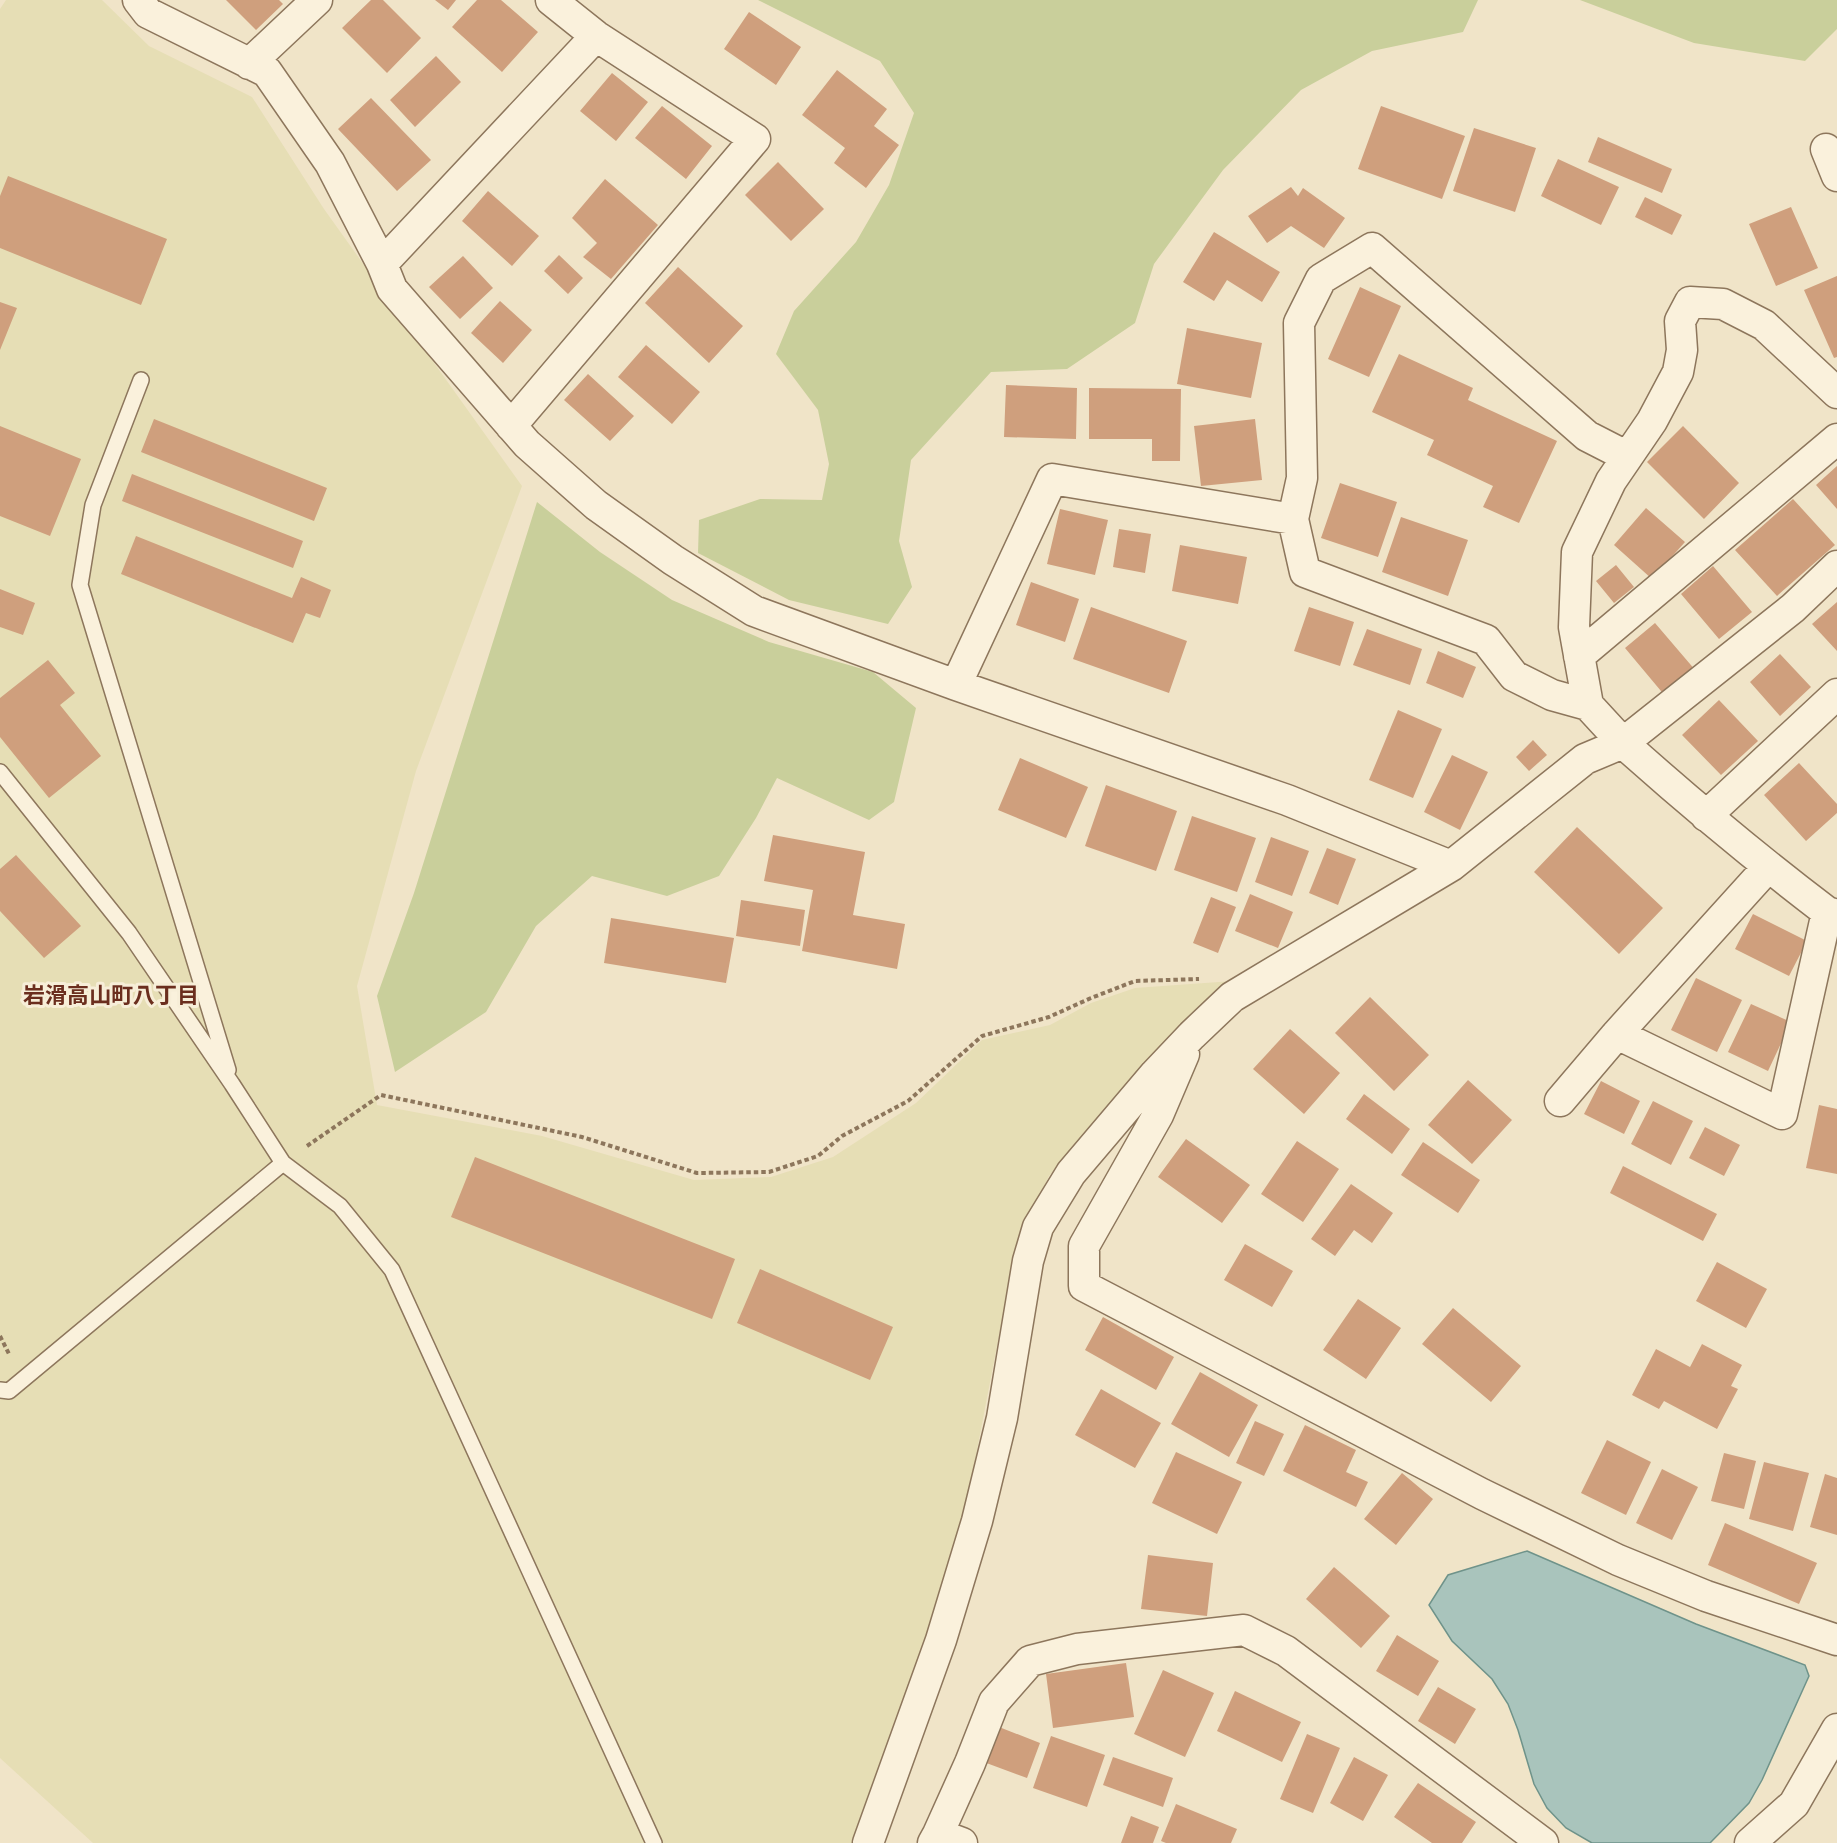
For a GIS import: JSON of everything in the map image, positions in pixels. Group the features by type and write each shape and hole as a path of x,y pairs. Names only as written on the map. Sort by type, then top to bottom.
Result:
{"street":[{"path":"138,0 148,13 267,72 330,163 382,264 392,289 527,444 596,505 673,561 754,611 956,685 1287,800 1451,866"},
{"path":"249,64 317,0"},
{"path":"511,426 754,140 596,36 551,0"},
{"path":"382,264 596,36"},
{"path":"1617,1034 1782,1114 1832,913 1768,867 1706,816 1623,743 1588,705 1552,695 1514,676 1486,640 1305,572 1293,519 1302,478 1299,323 1321,279 1372,248 1587,436 1626,456"},
{"path":"1588,705 1574,627 1577,552 1611,481 1652,421 1678,372 1682,350 1680,321 1690,302 1723,304 1764,325 1837,393"},
{"path":"1579,656 1837,439"},
{"path":"956,685 1052,479 1293,519"},
{"path":"868,1843 941,1640 977,1521 1002,1418 1028,1261 1038,1227 1071,1173 1155,1074 1232,997 1451,866 1585,759 1623,743 1794,608 1837,566"},
{"path":"1706,816 1837,694"},
{"path":"1560,1101 1617,1034 1768,867"},
{"path":"1192,1035 1158,1115 1084,1246 1084,1286 1482,1494 1618,1560 1706,1596 1837,1640"},
{"path":"944,1840 994,1702 1030,1661 1077,1649 1244,1630 1286,1651 1543,1843"},
{"path":"1750,1843 1794,1804 1837,1729"}],"lane":[{"path":"141,380 93,506 80,585 232,1084"},
{"path":"0,772 129,933 232,1084 282,1163 340,1206 392,1270 654,1843"},
{"path":"0,1390 9,1390 25,1378 282,1163"}],"path":[{"path":"282,1163 381,1095 582,1137 697,1173 769,1172 818,1156 842,1136 908,1101 982,1036 1048,1017 1135,981 1206,979"}],"shaded area":[{"path":"6,0 102,0 149,46 252,97 324,209 522,486 416,771 357,986 377,1105 542,1136 694,1180 771,1177 833,1157 916,1103 982,1040 1050,1025 1091,1003 1135,988 1233,981 1142,1067 1049,1176 1025,1225 1011,1273 962,1528 913,1678 854,1843 93,1843 0,1758 0,9"}],"green space":[{"path":"758,0 1478,0 1463,32 1372,51 1301,90 1223,170 1154,264 1135,323 1067,369 991,372 911,460 899,541 912,587 888,624 789,600 698,553 699,520 760,499 822,500 829,464 818,410 776,354 794,311 856,242 889,185 914,113 880,61"},
{"path":"1580,0 1837,0 1837,29 1805,61 1694,43"},
{"path":"537,502 600,552 672,600 769,642 873,672 916,708 894,802 869,820 777,778 756,818 719,876 667,896 592,876 536,926 486,1012 395,1072 377,996 414,893"}],"water":[{"path":"1527,1551 1696,1624 1805,1665 1809,1676 1762,1780 1749,1803 1710,1843 1592,1843 1566,1828 1547,1808 1534,1784 1508,1704 1492,1679 1452,1641 1429,1605 1448,1575"}],"building":[{"path":"226,0 279,0 283,4 256,30"},
{"path":"371,0 383,0 421,38 387,73 342,28"},
{"path":"435,0 456,0 448,10"},
{"path":"477,0 501,0 538,32 502,72 452,27"},
{"path":"749,12 801,47 776,85 724,49"},
{"path":"436,56 461,82 415,127 390,100"},
{"path":"837,70 887,109 874,126 899,145 866,188 834,163 845,148 802,115"},
{"path":"612,73 648,102 616,141 580,111"},
{"path":"371,98 431,160 397,191 338,129"},
{"path":"662,106 712,146 686,179 635,138"},
{"path":"1381,106 1465,136 1442,199 1358,169"},
{"path":"1474,128 1536,148 1515,212 1453,191"},
{"path":"1598,137 1672,169 1662,193 1588,162"},
{"path":"1558,159 1619,187 1601,225 1541,196"},
{"path":"778,162 824,209 791,241 745,195"},
{"path":"8,176 167,239 141,305 0,248 0,196"},
{"path":"605,179 658,225 611,279 583,257 597,243 572,218"},
{"path":"1291,187 1298,196 1303,188 1345,218 1324,248 1291,226 1267,243 1248,216"},
{"path":"488,191 539,236 512,266 462,221"},
{"path":"1645,197 1682,215 1672,235 1635,217"},
{"path":"1791,207 1818,268 1776,286 1749,224"},
{"path":"1214,232 1280,272 1262,302 1227,280 1214,301 1183,282"},
{"path":"559,255 583,278 568,294 544,271"},
{"path":"463,256 493,288 460,319 429,287"},
{"path":"678,267 743,326 709,363 645,303"},
{"path":"1837,276 1837,357 1834,358 1804,290"},
{"path":"1360,287 1401,306 1369,377 1328,359"},
{"path":"500,301 532,330 503,363 471,333"},
{"path":"0,302 17,308 0,350"},
{"path":"1187,328 1262,343 1251,398 1177,384"},
{"path":"646,345 700,392 672,424 618,377"},
{"path":"1399,354 1473,388 1468,400 1557,441 1519,523 1483,507 1493,486 1427,455 1434,440 1372,412"},
{"path":"588,374 634,416 610,441 564,400"},
{"path":"1006,385 1077,388 1076,439 1004,437"},
{"path":"1089,388 1181,389 1180,461 1152,461 1152,439 1089,439"},
{"path":"154,419 327,488 314,521 141,452"},
{"path":"1255,419 1262,480 1201,486 1194,426"},
{"path":"0,426 81,459 50,536 0,516"},
{"path":"1683,426 1739,483 1704,519 1647,462"},
{"path":"1837,466 1837,509 1816,485"},
{"path":"132,474 303,541 293,568 122,501"},
{"path":"1340,483 1397,502 1378,557 1321,538"},
{"path":"1793,499 1835,545 1777,596 1735,550"},
{"path":"1646,508 1685,542 1652,579 1614,545"},
{"path":"1060,509 1108,520 1095,575 1047,564"},
{"path":"1401,517 1468,540 1448,596 1382,572"},
{"path":"1119,529 1151,534 1145,573 1113,567"},
{"path":"136,536 292,598 301,577 331,590 320,618 306,613 293,643 121,574"},
{"path":"1180,545 1247,557 1238,604 1172,591"},
{"path":"1616,565 1634,587 1614,603 1596,581"},
{"path":"1713,566 1752,612 1719,639 1681,594"},
{"path":"1031,582 1079,599 1065,642 1016,625"},
{"path":"0,589 35,603 23,635 0,627"},
{"path":"1837,602 1837,651 1812,624"},
{"path":"1091,607 1187,641 1169,693 1073,659"},
{"path":"1309,607 1354,622 1340,666 1294,651"},
{"path":"1655,623 1696,671 1666,697 1625,648"},
{"path":"1367,629 1422,649 1410,685 1353,665"},
{"path":"1438,651 1476,667 1463,698 1426,683"},
{"path":"1780,654 1811,687 1780,716 1750,682"},
{"path":"48,660 75,693 60,705 101,756 49,798 0,737 0,698"},
{"path":"1719,700 1758,741 1721,775 1682,735"},
{"path":"1398,710 1442,729 1413,798 1369,780"},
{"path":"1533,740 1547,755 1529,771 1516,757"},
{"path":"1452,755 1488,772 1460,830 1424,812"},
{"path":"1020,758 1088,787 1066,838 998,810"},
{"path":"1799,763 1837,804 1837,813 1806,841 1764,795"},
{"path":"1106,785 1177,811 1156,871 1085,846"},
{"path":"1192,816 1256,838 1237,892 1174,870"},
{"path":"1577,827 1663,908 1619,954 1534,872"},
{"path":"773,835 865,852 853,915 905,924 897,969 802,951 813,890 764,881"},
{"path":"1271,837 1309,851 1292,896 1255,882"},
{"path":"1327,848 1356,859 1338,905 1309,893"},
{"path":"16,855 81,926 44,958 0,911 0,869"},
{"path":"1250,894 1293,912 1278,948 1235,931"},
{"path":"1211,897 1236,907 1218,953 1193,943"},
{"path":"741,900 805,910 800,946 736,936"},
{"path":"1753,914 1807,941 1789,976 1735,949"},
{"path":"611,918 734,938 726,983 604,963"},
{"path":"1696,978 1742,1000 1717,1052 1671,1030"},
{"path":"1370,997 1429,1055 1394,1091 1335,1033"},
{"path":"1751,1004 1791,1022 1768,1071 1728,1052"},
{"path":"1290,1029 1340,1073 1304,1114 1253,1069"},
{"path":"1468,1080 1512,1120 1472,1164 1428,1125"},
{"path":"1601,1081 1640,1101 1624,1134 1584,1114"},
{"path":"1364,1094 1410,1129 1392,1154 1346,1119"},
{"path":"1653,1101 1693,1121 1671,1165 1631,1144"},
{"path":"1819,1105 1837,1109 1837,1174 1806,1168"},
{"path":"1705,1127 1740,1145 1724,1176 1689,1158"},
{"path":"1186,1139 1250,1185 1222,1223 1158,1177"},
{"path":"1297,1141 1339,1169 1303,1222 1261,1194"},
{"path":"1423,1142 1480,1180 1458,1213 1401,1175"},
{"path":"475,1157 735,1259 712,1319 451,1217"},
{"path":"1623,1166 1717,1214 1703,1241 1610,1193"},
{"path":"1351,1184 1393,1213 1372,1243 1354,1230 1335,1256 1311,1239"},
{"path":"1245,1244 1293,1271 1272,1307 1224,1280"},
{"path":"1717,1262 1767,1289 1746,1328 1696,1301"},
{"path":"760,1269 893,1327 870,1380 737,1323"},
{"path":"1358,1299 1401,1328 1366,1379 1323,1350"},
{"path":"1453,1308 1521,1366 1491,1402 1422,1344"},
{"path":"1103,1317 1174,1357 1156,1390 1085,1350"},
{"path":"1702,1344 1742,1365 1731,1386 1738,1389 1717,1429 1664,1401 1659,1409 1632,1395 1656,1349 1690,1367"},
{"path":"1200,1372 1258,1405 1229,1457 1171,1424"},
{"path":"1101,1389 1161,1423 1135,1468 1075,1435"},
{"path":"1255,1421 1284,1434 1264,1476 1236,1463"},
{"path":"1305,1425 1356,1450 1346,1472 1368,1482 1356,1507 1283,1471"},
{"path":"1607,1440 1651,1462 1626,1515 1581,1493"},
{"path":"1176,1452 1242,1482 1217,1534 1152,1503"},
{"path":"1724,1453 1756,1461 1744,1509 1711,1501"},
{"path":"1764,1462 1809,1473 1793,1531 1749,1519"},
{"path":"1662,1469 1698,1487 1672,1540 1636,1523"},
{"path":"1402,1473 1433,1499 1396,1545 1364,1519"},
{"path":"1825,1474 1837,1478 1837,1535 1810,1527"},
{"path":"1725,1523 1817,1563 1799,1604 1708,1565"},
{"path":"1148,1555 1213,1563 1207,1616 1141,1609"},
{"path":"1334,1567 1390,1616 1361,1648 1306,1599"},
{"path":"1397,1635 1439,1661 1418,1696 1376,1671"},
{"path":"1126,1663 1134,1717 1053,1728 1046,1674"},
{"path":"1163,1670 1214,1693 1185,1757 1134,1734"},
{"path":"1438,1687 1476,1709 1455,1744 1418,1721"},
{"path":"1235,1691 1301,1722 1282,1762 1217,1731"},
{"path":"994,1725 1040,1743 1027,1778 981,1761"},
{"path":"1307,1734 1340,1748 1313,1813 1280,1799"},
{"path":"1051,1736 1105,1755 1087,1807 1033,1788"},
{"path":"1113,1757 1173,1778 1163,1807 1103,1785"},
{"path":"1354,1757 1388,1775 1363,1821 1330,1803"},
{"path":"1418,1783 1476,1822 1462,1843 1432,1843 1394,1817"},
{"path":"1176,1804 1237,1829 1231,1843 1166,1843 1161,1841"},
{"path":"1131,1816 1159,1827 1153,1843 1121,1843"}],"district":[{"name":"岩滑高山町八丁目","path":"111,993"}]}
